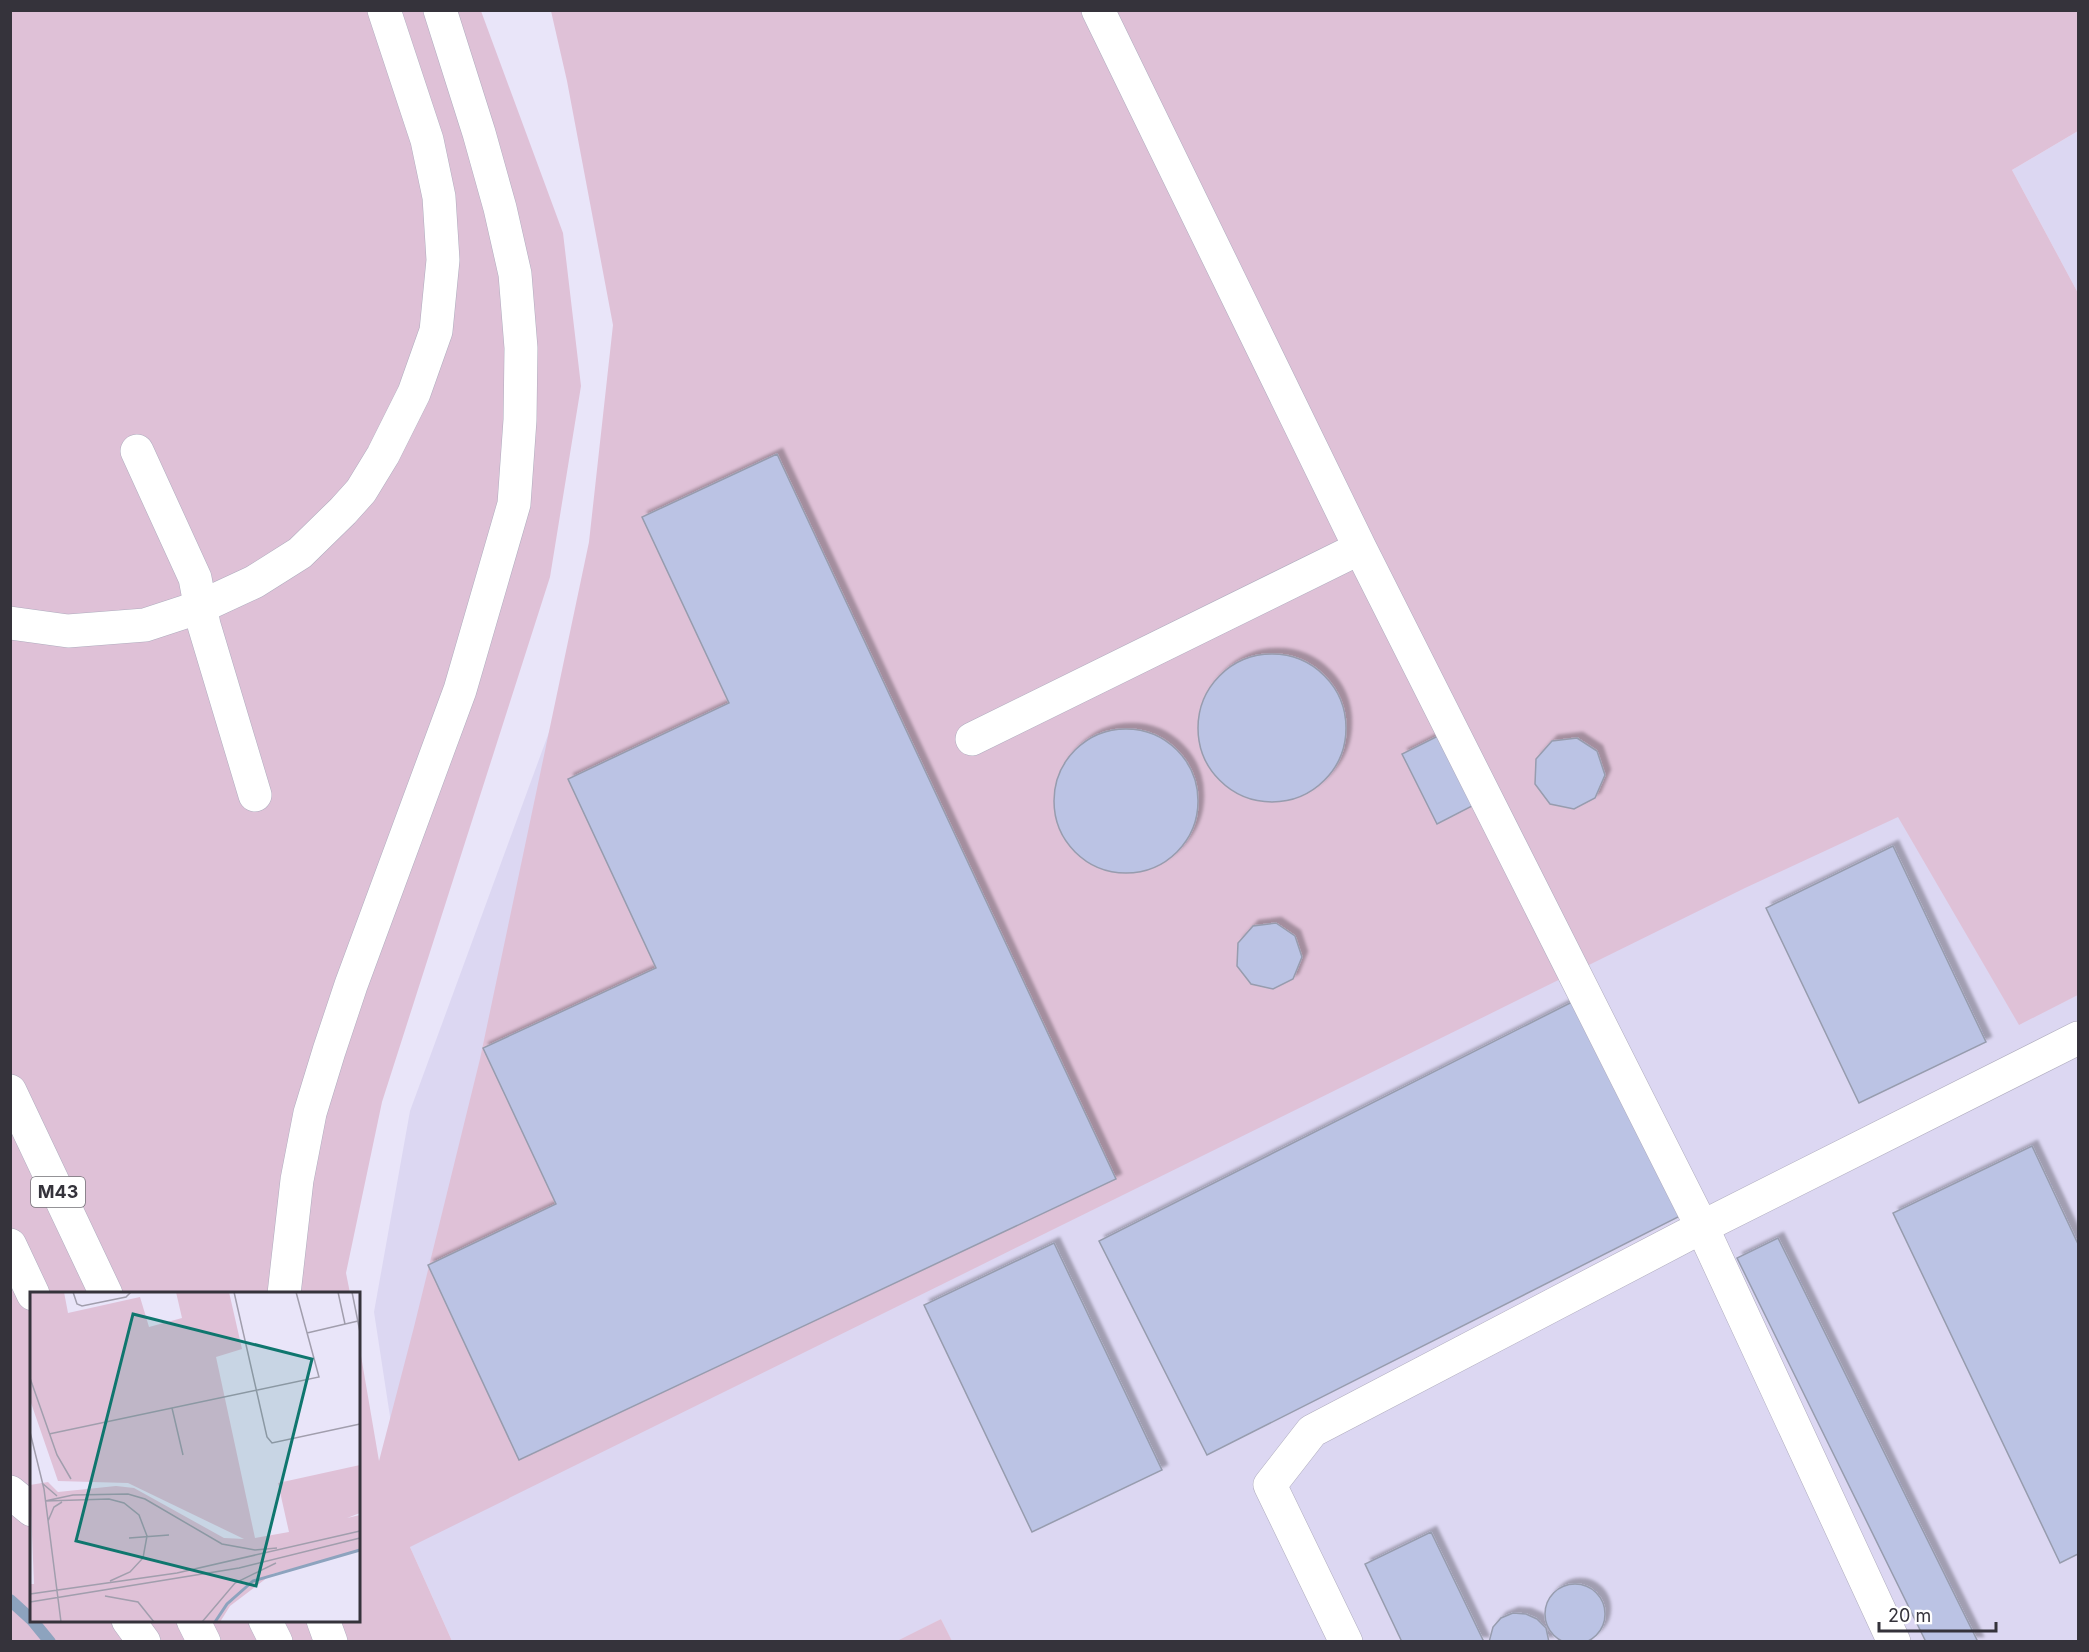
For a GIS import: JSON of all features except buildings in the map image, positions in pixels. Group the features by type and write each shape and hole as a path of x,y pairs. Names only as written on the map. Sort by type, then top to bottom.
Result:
{"main road":[{"path":"10,622 68,631 134,626 145,625 200,607 254,582 300,553 361,491 383,455 414,393 436,331 443,260 439,197 427,140 384,10"},
{"path":"284,1292 297,1179 310,1113 328,1051 460,690 514,504 520,420 521,360 514,274 500,208 479,133 440,10"},
{"path":"1098,10 1360,548 1702,1227 1894,1641"},
{"path":"136,451 195,578 204,625 255,795"},
{"path":"972,739 1360,548"},
{"path":"1346,1641 1270,1485 1312,1431 1702,1227 2079,1038"},
{"name":"M43","path":"10,1091 106,1292"},
{"path":"10,1245 33,1292"},
{"path":"10,1492 30,1508"},
{"path":"130,1622 144,1641"},
{"path":"194,1622 204,1641"},
{"path":"266,1622 276,1641"},
{"path":"324,1622 331,1641"}],"shaded area":[{"path":"11,11 481,11 563,233 581,386 550,577 382,1102 346,1273 350,1292 30,1292 30,1622 360,1622 360,1350 379,1461 480,1059 589,542 613,325 567,81 551,11 2078,11 2078,131 2012,170 2078,293 2078,995 2019,1025 1898,817 1745,888 410,1547 452,1641 11,1642"},
{"path":"2078,131 2078,293 2012,170"},
{"path":"603,585 1899,817 2019,1024 2078,995 2078,1641 952,1642 941,1619 897,1642 452,1641 410,1547 374,1312 410,1111"},
{"path":"941,1619 952,1641 897,1641"}],"waterway":[{"path":"10,1600 30,1618"},
{"path":"34,1622 50,1642"}]}
